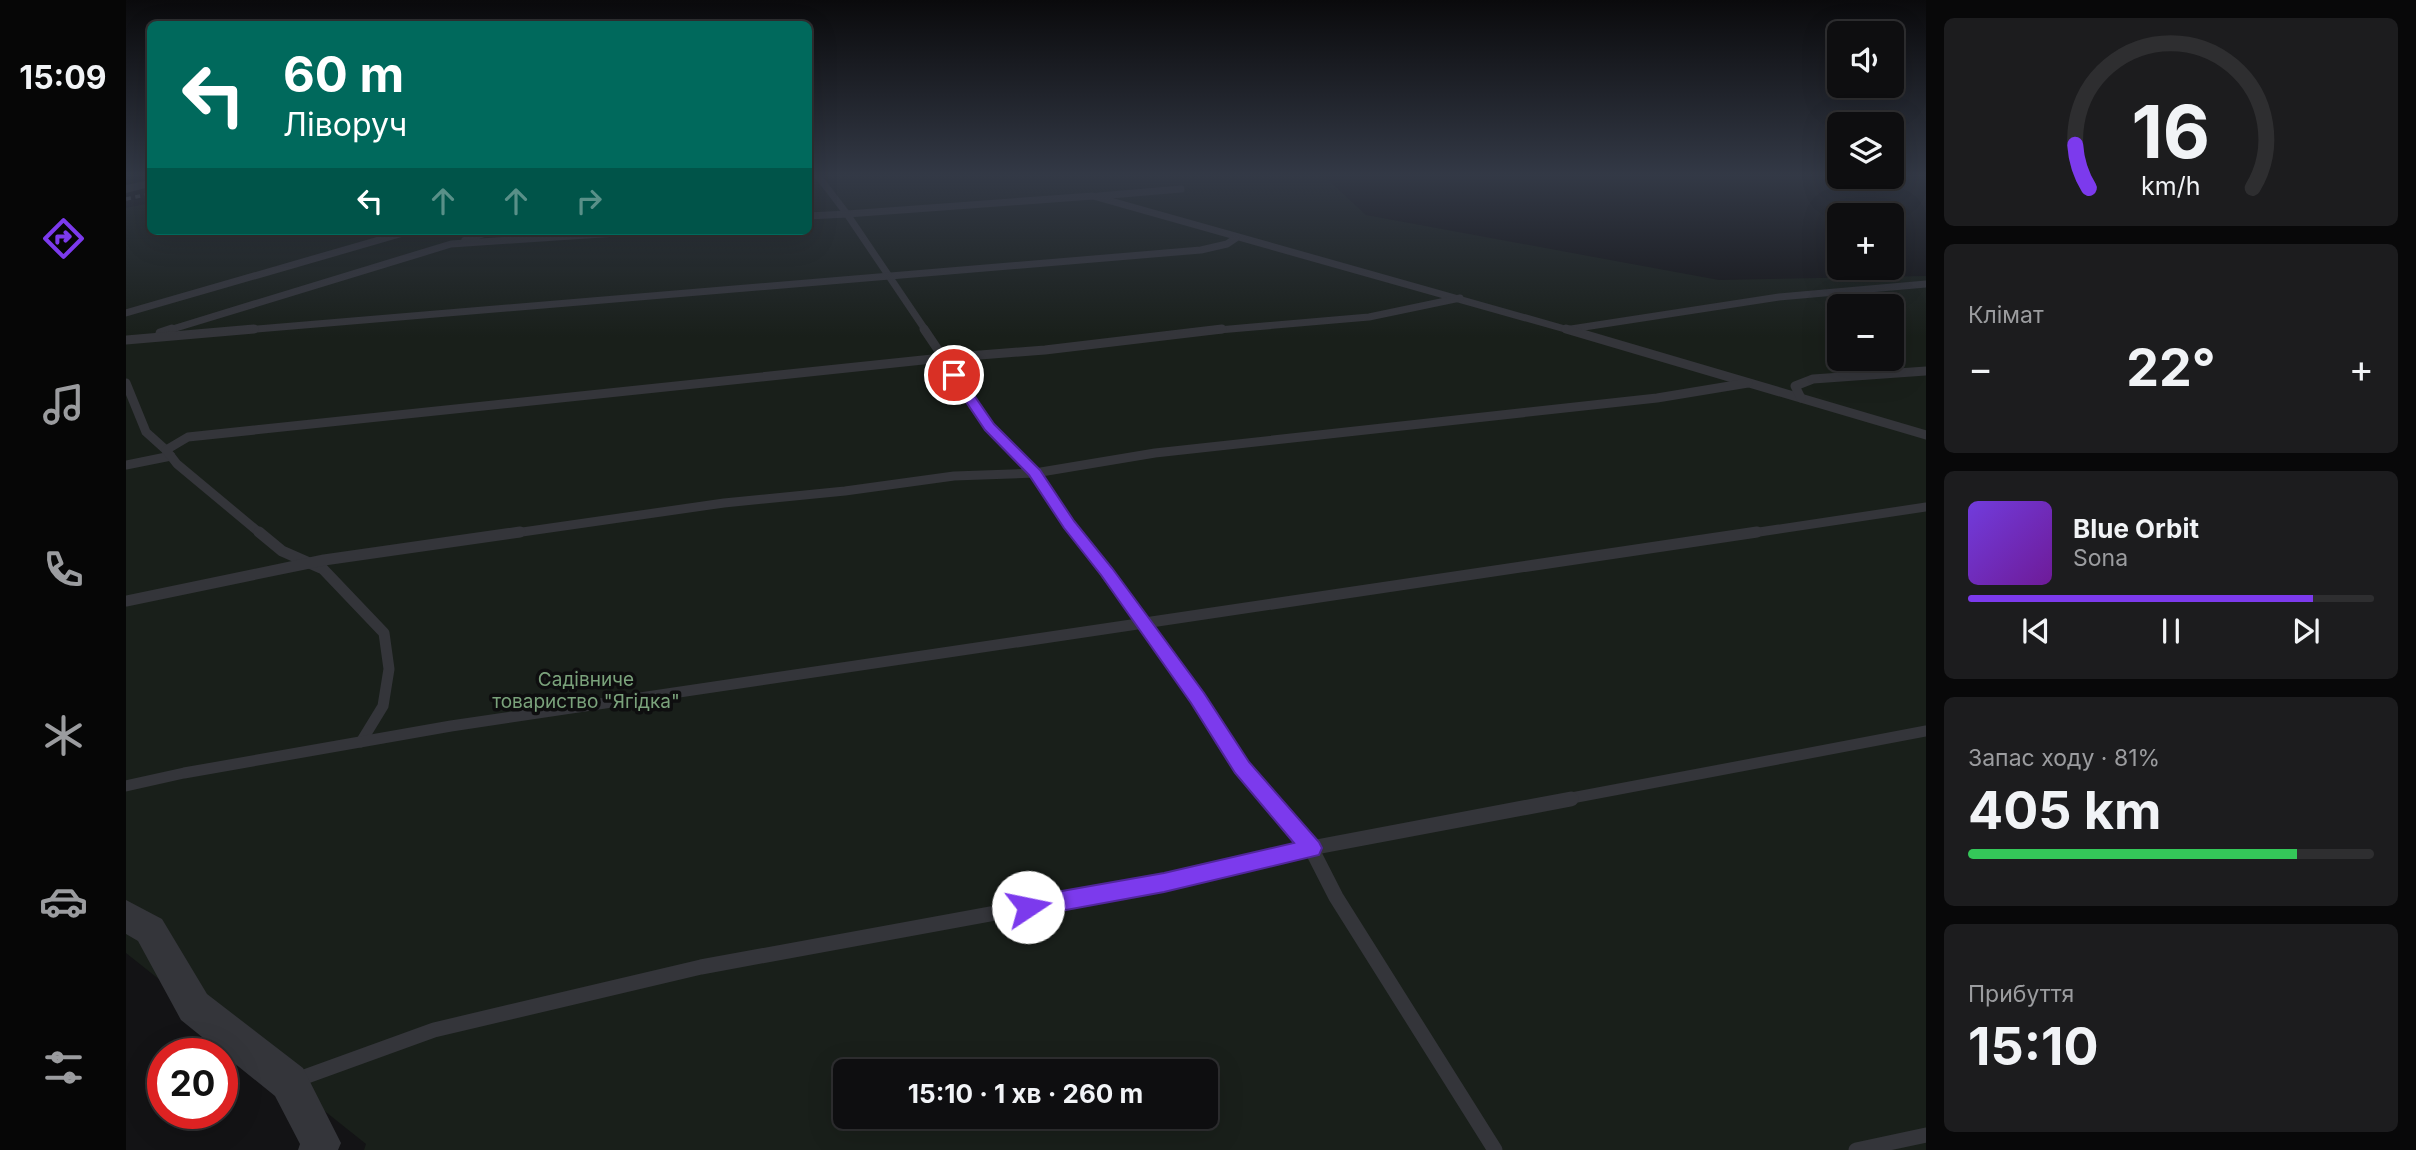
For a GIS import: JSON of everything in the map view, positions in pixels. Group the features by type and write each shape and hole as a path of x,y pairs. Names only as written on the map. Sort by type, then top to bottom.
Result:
{"street":[{"path":"126,916 150,930 194,1007 289,1082 321,1143 318,1150"}],"lane":[{"path":"858,230 990,427 1035,472 1069,525 1197,698 1242,768 1311,848 1336,897 1495,1150"},
{"path":"1208,230 1460,298 1926,435"},
{"path":"126,313 396,235"},
{"path":"142,339 479,235"},
{"path":"451,244 587,235"},
{"path":"126,340 1200,250 1227,244 1236,238"},
{"path":"1568,330 1779,297 1926,284"},
{"path":"126,465 168,453 188,437 942,358 1045,350 1259,325 1369,317 1460,298"},
{"path":"1801,398 1795,386 1814,379 1926,370"},
{"path":"126,383 146,432 177,464 282,551 323,569 384,633 389,669 383,706 361,742"},
{"path":"126,601 324,560 724,503 845,491 954,476 1035,472 1155,453 1657,398 1748,383"},
{"path":"126,786 451,726 1926,507"},
{"path":"289,1082 434,1030 701,967 1164,882 1311,848 1926,731"},
{"path":"1856,1150 1926,1135"}],"green space":[{"name":"Садівниче товариство \"Ягідка\"","path":"126,230 147,230 147,235 812,235 812,230 1446,230 1719,280 1904,280 1904,276 1926,276 1926,1150 364,1150 366,1144 238,1042 238,1038 233,1038 126,953"}],"route":[{"path":"954,375 990,427 1035,472 1069,525 1107,572 1197,698 1242,768 1311,848 1164,882 1028,907"}]}
